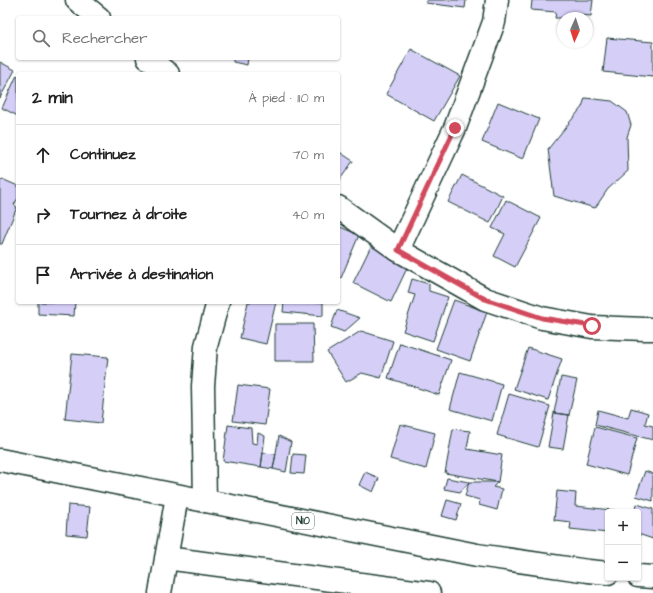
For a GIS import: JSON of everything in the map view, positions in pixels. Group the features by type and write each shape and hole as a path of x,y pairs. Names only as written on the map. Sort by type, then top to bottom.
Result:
{"main road":[{"path":"77,0 97,16"},
{"path":"398,250 455,128 494,22 497,0"},
{"path":"150,60 166,72"},
{"path":"340,207 398,250 485,299 542,318 592,326 653,329"},
{"path":"205,501 203,386 206,346 217,304"},
{"name":"N10","path":"0,460 476,555 605,573"},
{"path":"160,593 177,496"},
{"path":"166,558 388,590 429,593"},
{"path":"641,576 653,577"}],"building":[{"path":"427,0 466,0 465,8 426,3"},
{"path":"532,0 593,0 592,12 557,12 557,18 555,18 556,12 531,10"},
{"path":"607,38 653,42 653,77 603,72"},
{"path":"411,49 460,76 434,121 386,94"},
{"path":"233,60 248,60 247,65 233,62"},
{"path":"0,62 15,70 0,98"},
{"path":"16,77 16,115 2,108"},
{"path":"585,98 612,101 627,112 631,125 627,137 628,171 608,189 595,208 554,196 548,149 582,107"},
{"path":"498,102 539,119 523,159 482,142"},
{"path":"340,152 353,161 340,180"},
{"path":"462,175 503,196 490,223 448,202"},
{"path":"2,179 16,185 16,202 14,205 16,206 16,209 2,244 0,244 0,181"},
{"path":"506,200 541,218 515,267 494,256 505,234 492,228"},
{"path":"340,227 359,235 340,278"},
{"path":"371,246 409,264 391,302 353,283"},
{"path":"412,279 429,284 429,291 448,297 433,341 403,331 415,295 408,293"},
{"path":"454,300 487,312 470,361 436,349"},
{"path":"38,304 75,304 74,316 38,314"},
{"path":"248,304 276,304 266,344 240,338"},
{"path":"284,304 323,304 323,316 283,312"},
{"path":"337,310 360,318 344,332 331,327"},
{"path":"275,324 313,324 314,361 275,361"},
{"path":"361,331 393,341 381,378 362,373 346,382 327,352"},
{"path":"400,343 451,360 439,395 388,378"},
{"path":"528,348 562,359 548,400 514,389"},
{"path":"72,354 108,357 101,423 65,419"},
{"path":"460,372 502,384 492,421 450,409"},
{"path":"561,377 577,380 569,415 554,413"},
{"path":"238,385 270,389 265,425 233,421"},
{"path":"509,394 550,406 538,447 497,435"},
{"path":"631,408 648,413 645,424 653,426 653,440 595,425 598,410 628,418"},
{"path":"554,413 569,415 563,449 548,447"},
{"path":"400,424 435,433 426,469 390,459"},
{"path":"228,425 251,428 252,443 257,444 258,433 265,436 261,467 223,461"},
{"path":"595,427 637,438 627,475 586,464"},
{"path":"453,429 470,431 467,449 502,455 498,482 445,473"},
{"path":"279,436 291,442 286,472 273,469"},
{"path":"263,453 276,454 273,469 261,467"},
{"path":"293,454 306,455 304,474 291,473"},
{"path":"645,471 653,474 653,501 636,496"},
{"path":"365,472 379,478 373,492 359,485"},
{"path":"447,478 469,482 460,492 444,489"},
{"path":"469,482 498,482 493,487 502,489 497,510 479,505 480,500 465,496"},
{"path":"557,491 576,493 575,506 605,509 605,533 570,529 571,522 554,520"},
{"path":"447,500 461,504 456,520 442,516"},
{"path":"637,504 653,509 653,539 641,535 641,509 635,509"},
{"path":"68,505 90,507 87,536 66,534"}],"route":[{"path":"455,128 398,250 485,299 542,318 592,326"}]}
